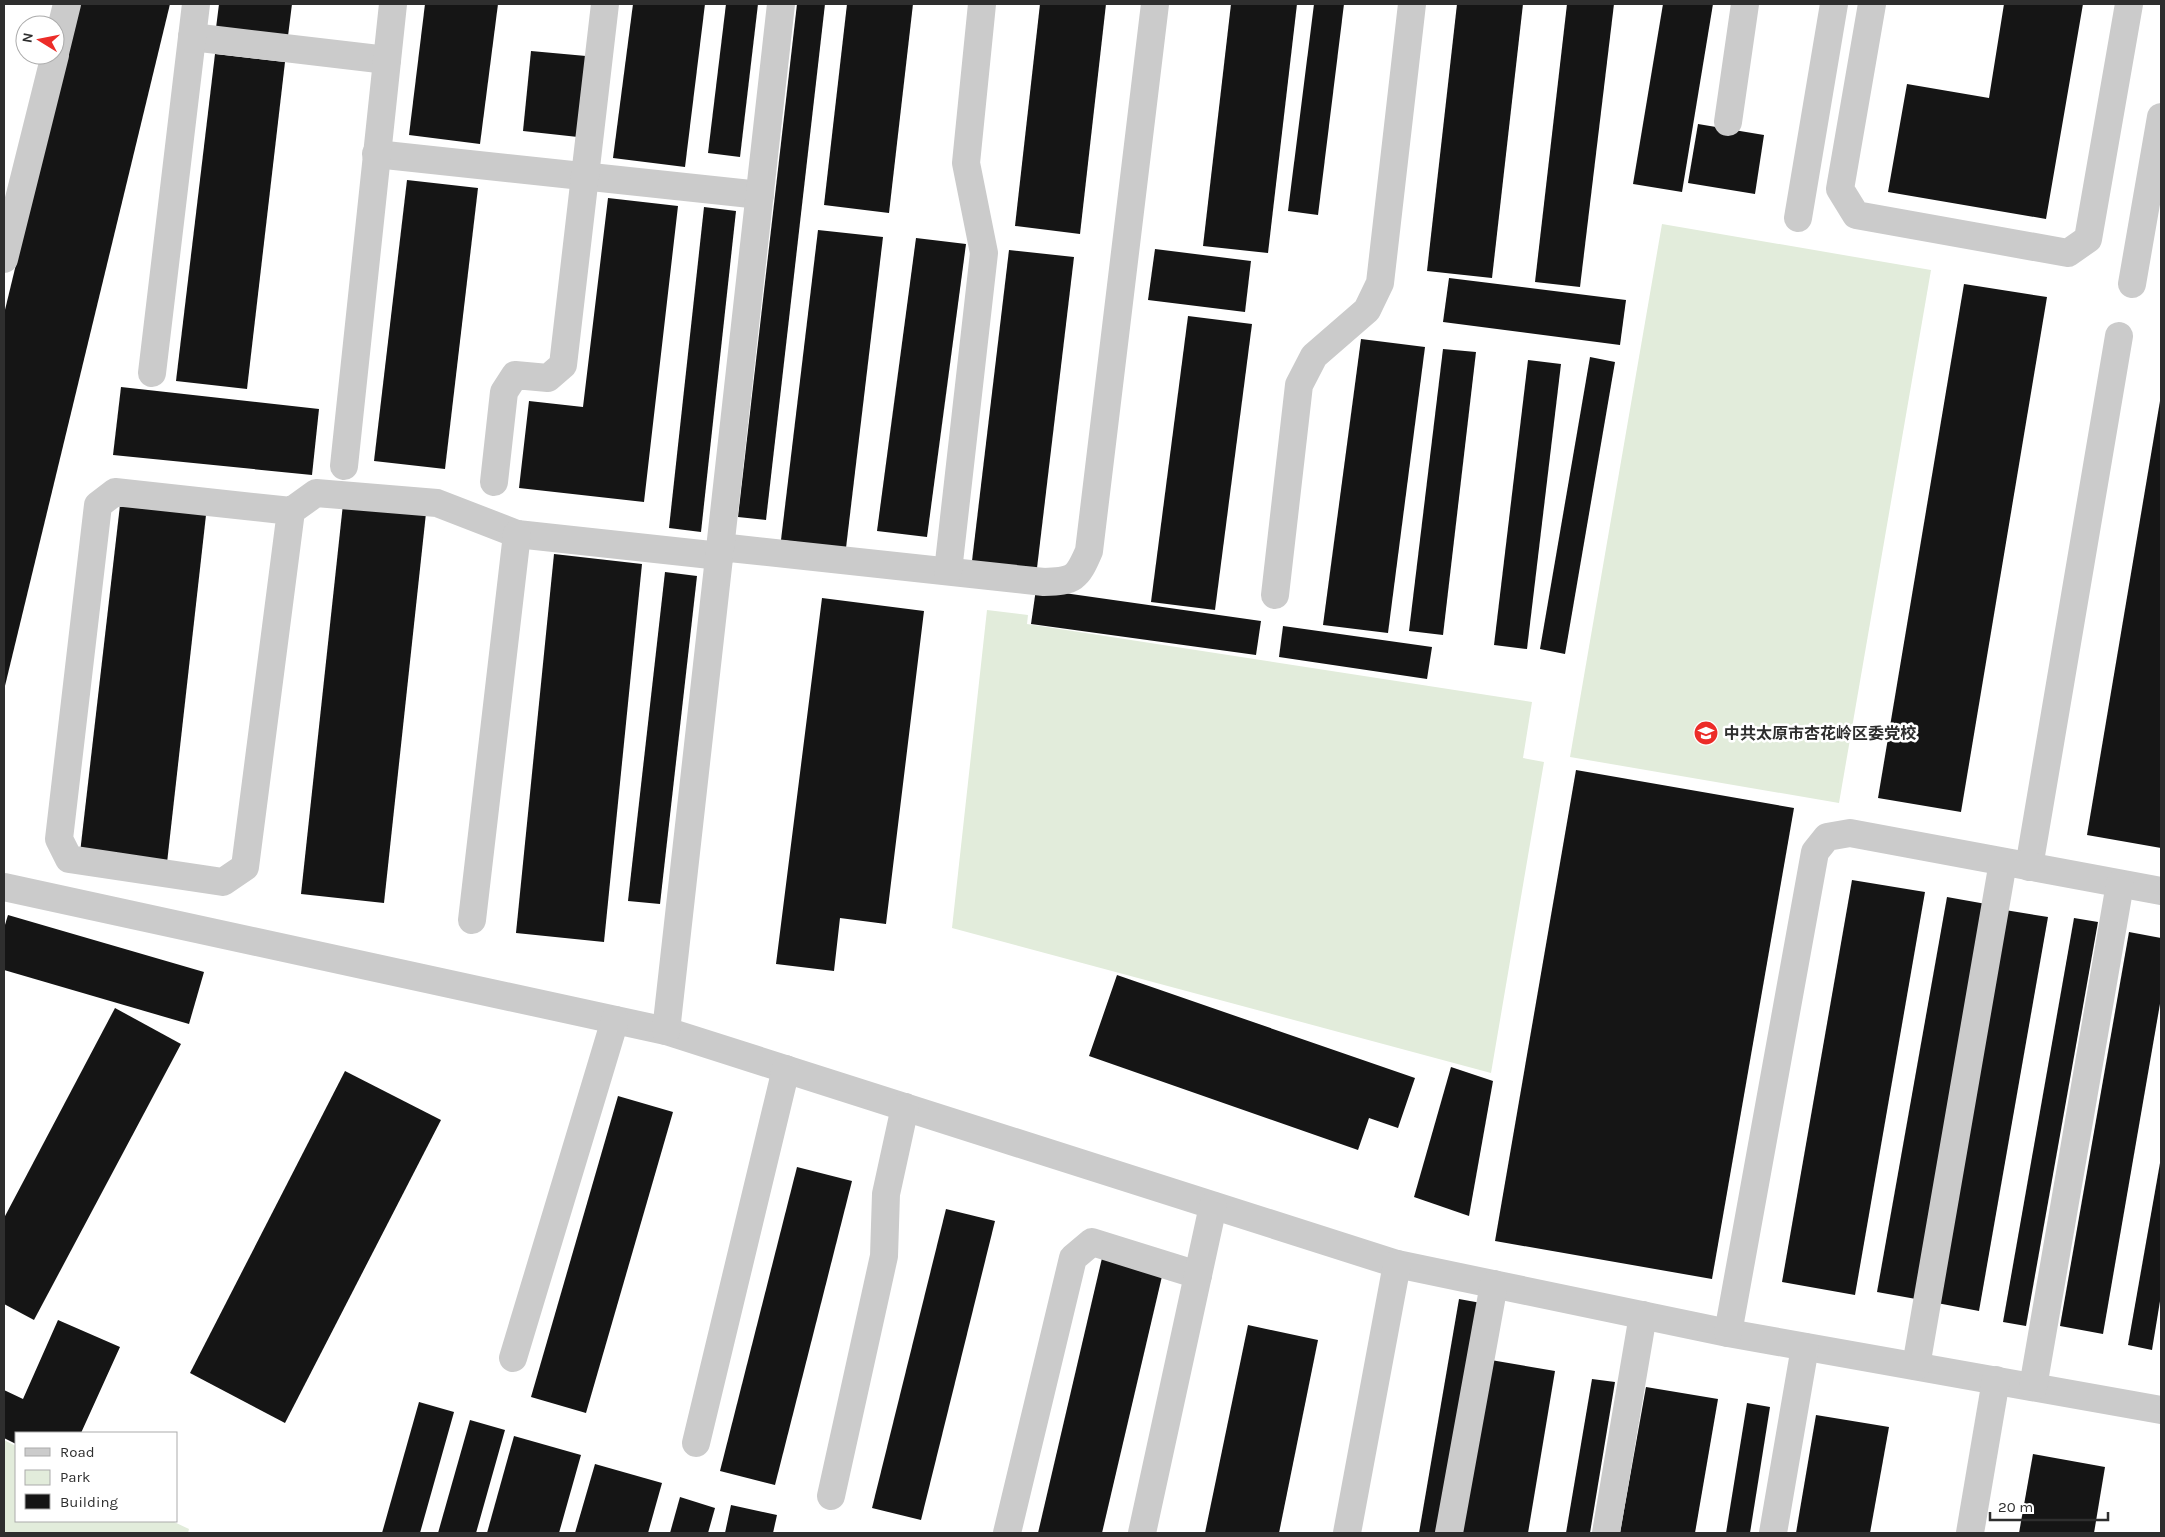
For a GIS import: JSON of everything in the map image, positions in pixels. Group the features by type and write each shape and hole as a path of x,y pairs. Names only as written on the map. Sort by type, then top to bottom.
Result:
{"street":[{"path":"152,373 196,4"},
{"path":"344,466 393,4"},
{"path":"494,482 504,392 515,375 548,378 563,365 605,4"},
{"path":"666,1031 781,4"},
{"path":"948,571 984,253 966,163 982,4"},
{"path":"291,511 245,867 222,882 69,859 60,839 98,506 115,492 291,511 316,494 437,503 517,534 948,571 1044,582 1066,581 1080,572 1089,551 1155,4"},
{"path":"1275,595 1299,385 1314,356 1367,310 1380,283 1412,4"},
{"path":"1728,122 1745,4"},
{"path":"1798,218 1834,4"},
{"path":"1872,4 1840,189 1856,215 2068,253 2088,239 2129,4"},
{"path":"192,37 387,60"},
{"path":"4,259 52,65"},
{"path":"2132,284 2161,117"},
{"path":"376,154 760,195"},
{"path":"1916,1366 2119,336"},
{"path":"472,920 517,534"},
{"path":"1728,1333 1815,852 1827,837 1850,833 2161,891"},
{"path":"2034,1387 2120,884"},
{"path":"4,887 666,1031 1397,1264 1728,1333 2034,1387 2160,1403"},
{"path":"513,1358 615,1020"},
{"path":"696,1443 786,1069"},
{"path":"831,1496 884,1256 886,1194 905,1107"},
{"path":"1142,1533 1213,1206"},
{"path":"1007,1533 1073,1258 1092,1242 1198,1274"},
{"path":"1347,1533 1397,1264"},
{"path":"1449,1533 1494,1284"},
{"path":"1606,1533 1643,1315"},
{"path":"1773,1533 1805,1347"},
{"path":"1970,1533 1996,1380"}],"green space":[{"path":"1662,224 1931,270 1839,803 1570,757"},
{"path":"987,610 1028,615 1027,624 1532,702 1523,758 1544,762 1491,1073 952,928"},
{"path":"4,1440 15,1446 15,1522 174,1522 189,1529 188,1533 4,1533"}],"building":[{"path":"79,4 170,4 4,690 4,314"},
{"path":"219,4 292,4 288,36 216,28"},
{"path":"425,4 498,4 480,144 409,135"},
{"path":"633,4 705,4 685,167 613,158"},
{"path":"726,4 758,4 740,157 708,153"},
{"path":"797,4 825,4 766,520 738,517"},
{"path":"847,4 913,4 889,213 824,205"},
{"path":"1040,4 1106,4 1080,234 1015,226"},
{"path":"1231,4 1297,4 1268,253 1203,246"},
{"path":"1314,4 1344,4 1318,215 1288,211"},
{"path":"1457,4 1523,4 1492,278 1427,271"},
{"path":"1567,4 1614,4 1580,287 1535,282"},
{"path":"1663,4 1713,4 1682,192 1633,184"},
{"path":"2004,4 2083,4 2046,219 1888,192 1907,84 1989,98"},
{"path":"531,51 586,56 578,137 523,131"},
{"path":"215,54 285,62 247,389 176,381"},
{"path":"1698,124 1764,135 1755,194 1688,183"},
{"path":"407,180 478,188 445,469 374,461"},
{"path":"608,198 678,206 644,502 519,488 529,401 583,407"},
{"path":"704,207 736,211 701,532 669,528"},
{"path":"818,230 883,237 846,548 781,540"},
{"path":"916,238 966,244 927,537 877,531"},
{"path":"1155,249 1251,261 1245,312 1148,300"},
{"path":"1009,250 1074,257 1037,568 972,561"},
{"path":"1449,278 1626,300 1620,345 1443,322"},
{"path":"1964,284 2047,297 1961,812 1878,798"},
{"path":"1188,316 1252,324 1215,610 1151,602"},
{"path":"1361,339 1425,347 1388,633 1323,625"},
{"path":"1443,349 1476,352 1443,635 1409,631"},
{"path":"1590,357 1615,362 1565,654 1540,649"},
{"path":"1528,360 1561,364 1527,649 1494,645"},
{"path":"121,387 319,409 312,475 113,455"},
{"path":"2161,401 2161,848 2087,835"},
{"path":"343,504 426,513 384,903 301,894"},
{"path":"120,505 206,515 167,863 80,853"},
{"path":"554,554 642,564 604,942 516,933"},
{"path":"665,572 697,576 660,904 628,901"},
{"path":"1036,589 1261,621 1256,655 1031,624"},
{"path":"822,598 924,611 886,924 840,918 834,971 776,964"},
{"path":"1283,626 1432,647 1427,679 1279,657"},
{"path":"1576,770 1794,808 1712,1279 1495,1241"},
{"path":"1852,880 1925,892 1855,1295 1782,1282"},
{"path":"1947,897 1986,904 1916,1299 1877,1292"},
{"path":"2005,910 2048,917 1979,1311 1937,1303"},
{"path":"8,915 204,972 189,1024 4,970 4,928"},
{"path":"2074,918 2098,922 2026,1326 2003,1322"},
{"path":"2129,932 2161,938 2161,998 2103,1334 2060,1326"},
{"path":"1117,975 1415,1078 1398,1128 1369,1118 1358,1150 1089,1056"},
{"path":"115,1008 181,1044 34,1320 4,1304 4,1218"},
{"path":"1451,1067 1493,1081 1469,1216 1414,1197"},
{"path":"345,1071 441,1120 285,1423 190,1373"},
{"path":"618,1096 673,1112 586,1413 531,1397"},
{"path":"2160,1163 2161,1295 2152,1350 2128,1345"},
{"path":"797,1167 852,1181 775,1485 720,1471"},
{"path":"946,1209 995,1221 921,1520 872,1508"},
{"path":"1102,1258 1163,1272 1102,1533 1038,1533"},
{"path":"1459,1299 1481,1303 1441,1533 1419,1533"},
{"path":"58,1320 120,1347 81,1432 15,1432 15,1444 4,1438 4,1390 23,1399"},
{"path":"1248,1325 1318,1340 1279,1533 1205,1533"},
{"path":"1485,1359 1555,1371 1528,1533 1456,1533"},
{"path":"1592,1379 1615,1382 1590,1533 1566,1533"},
{"path":"1646,1387 1718,1399 1695,1533 1620,1533"},
{"path":"419,1402 454,1412 420,1533 382,1533"},
{"path":"1747,1403 1770,1407 1750,1533 1726,1533"},
{"path":"1816,1415 1889,1427 1870,1533 1796,1533"},
{"path":"470,1420 505,1430 476,1533 438,1533"},
{"path":"514,1436 581,1455 559,1533 487,1533"},
{"path":"2033,1454 2105,1467 2094,1533 2019,1533"},
{"path":"595,1464 662,1483 648,1533 575,1533"},
{"path":"680,1497 715,1508 708,1533 670,1533"},
{"path":"731,1505 777,1515 773,1533 725,1533"}],"place":[{"name":"中共太原市杏花岭区委党校","path":"1706,733"}]}
